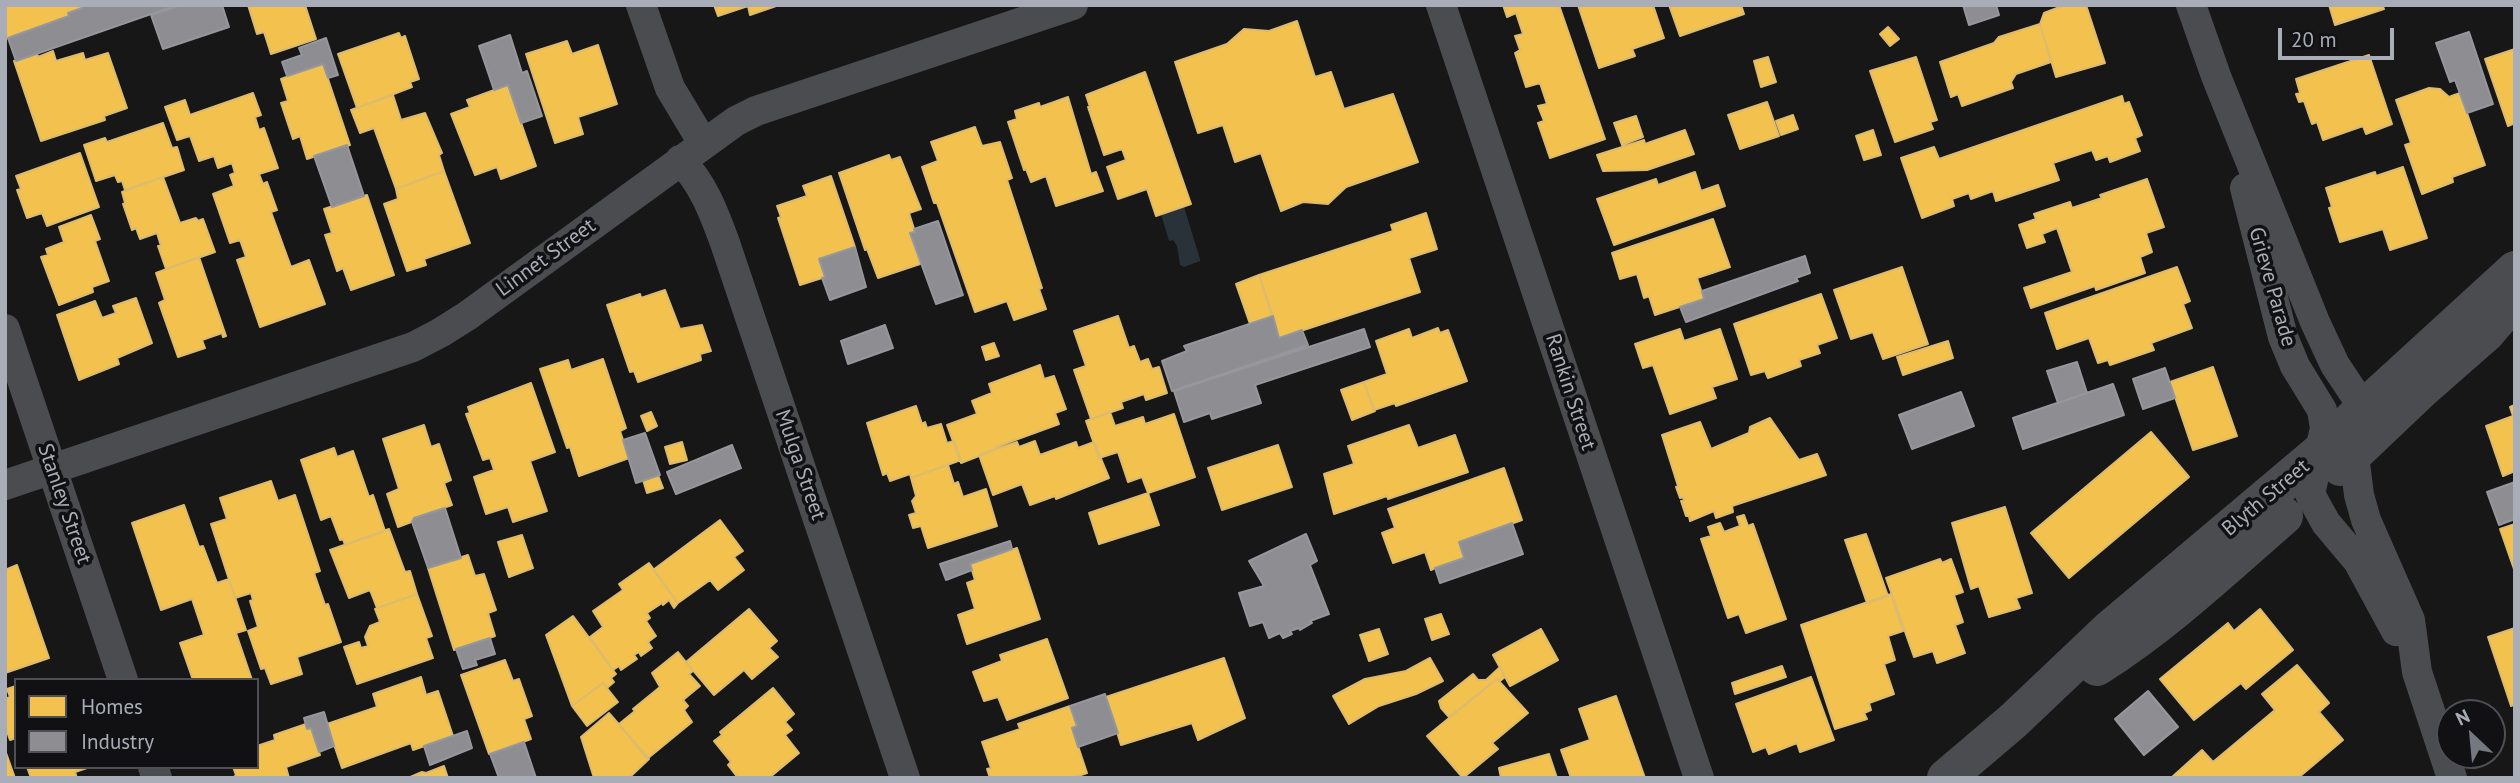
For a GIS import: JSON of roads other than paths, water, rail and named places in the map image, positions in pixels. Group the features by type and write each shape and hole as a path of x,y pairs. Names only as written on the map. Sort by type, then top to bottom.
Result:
{"street":[{"name":"Mulga Street","path":"641,5 692,151 694,174 707,197 725,243 905,778"},
{"name":"Linnet Street","path":"5,485 413,347 440,333 692,151 756,111 1073,5"},
{"name":"Rankin Street","path":"1441,5 1699,778"},
{"name":"Grieve Parade","path":"2191,5 2216,76 2315,322 2335,365 2362,410"},
{"name":"Grieve Parade","path":"2216,76 2283,337 2295,366 2322,410 2325,428 2359,495 2365,520 2410,620 2417,672"},
{"name":"Blyth Street","path":"2013,721 2132,645 2310,494 2362,410 2515,270"},
{"name":"Blyth Street","path":"1946,778 2013,721 2110,628 2421,390 2486,333 2515,299"},
{"name":"Stanley Street","path":"5,329 122,678"},
{"name":"Grieve Parade","path":"2310,494 2324,520 2358,561 2417,672 2452,778"}]}
